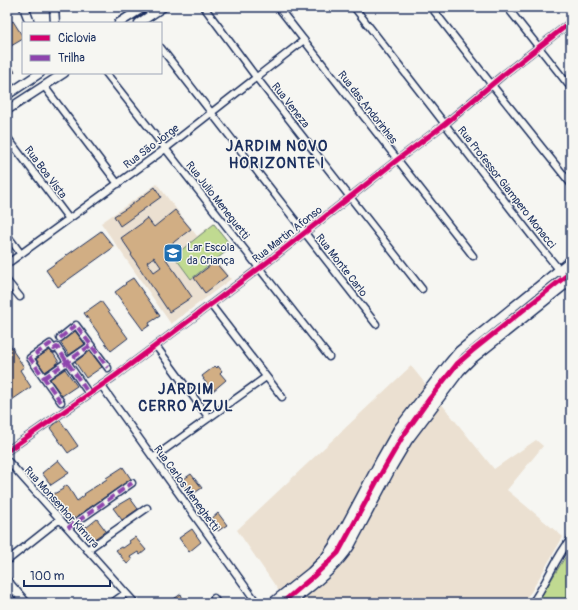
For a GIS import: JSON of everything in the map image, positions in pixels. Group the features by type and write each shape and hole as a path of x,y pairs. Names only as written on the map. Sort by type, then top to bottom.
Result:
{"main road":[{"path":"24,7 30,22"},
{"path":"54,7 54,22"},
{"path":"121,22 144,7"},
{"path":"141,22 163,7"},
{"path":"126,22 133,14"},
{"path":"7,95 38,74"},
{"path":"7,110 44,86 51,77 62,74"},
{"path":"272,603 311,572 325,558 347,523 398,429 459,351 571,260"},
{"path":"291,603 322,577 344,555 408,440 460,371 471,360 570,282"},
{"path":"428,390 439,398"},
{"path":"7,582 26,603"},
{"path":"7,596 13,603"}],"street":[{"name":"Rua Veneza","path":"204,7 256,77 422,289"},
{"name":"Rua das Andorinhas","path":"278,7 472,256"},
{"name":"Rua Professor Giampero Monacci","path":"354,7 538,244 570,282"},
{"path":"431,7 571,184"},
{"path":"507,7 571,88"},
{"name":"Rua Martin Afonso","path":"7,451 156,346 259,269 445,124 571,22"},
{"name":"Rua São Jorge","path":"7,264 165,149 304,40"},
{"name":"Rua Monte Carlo","path":"162,49 304,234 376,324"},
{"name":"Rua Julio Meneguetti","path":"107,74 329,357"},
{"path":"44,86 118,184"},
{"name":"Rua Boa Vista","path":"7,137 69,219"},
{"path":"7,235 21,254"},
{"path":"7,281 20,297"},
{"path":"211,305 282,397"},
{"path":"60,338 76,325 108,368"},
{"path":"61,402 30,358 50,344 54,349 57,347 89,394"},
{"path":"44,378 91,345"},
{"path":"156,346 209,418"},
{"path":"153,458 266,377"},
{"name":"Rua Carlos Meneghetti","path":"101,385 257,603"},
{"name":"Rua Monsenhor Kimura","path":"7,460 135,603"},
{"path":"68,528 132,483"},
{"path":"87,550 147,508"},
{"path":"7,561 60,519"},
{"path":"532,603 560,554 571,539"},
{"path":"112,603 126,593"}],"shaded area":[{"name":"Lar Escola da Criança","path":"157,184 197,236 214,223 233,247 216,260 231,279 171,324 101,223"},
{"path":"411,366 494,469 536,440 543,446 507,490 563,537 531,592 522,603 287,603 237,530"}],"green space":[{"path":"214,224 232,247 191,279 174,256"},
{"path":"571,549 571,603 537,603 564,559"}],"building":[{"path":"13,21 22,35 22,40 11,46 7,40 7,24"},
{"path":"7,59 15,72 7,77"},
{"path":"155,187 161,197 120,226 114,216"},
{"path":"175,210 191,229 166,248 171,255 166,259 192,297 169,312 121,238 147,218 154,227","holes":["154,257 161,267 154,272 147,262"]},
{"path":"101,231 114,247 58,287 46,270"},
{"path":"215,262 227,276 205,293 194,278"},
{"path":"133,278 160,316 149,323 150,325 143,330 115,292"},
{"path":"101,301 128,338 111,351 84,313"},
{"path":"75,331 85,344 69,355 60,342"},
{"path":"7,341 24,367 20,370 31,387 9,402 7,398"},
{"path":"49,350 59,362 45,372 36,359"},
{"path":"90,351 102,367 86,378 75,362"},
{"path":"215,366 217,368 218,366 222,371 220,373 226,380 213,391 202,376"},
{"path":"65,369 77,386 62,396 50,379"},
{"path":"60,420 78,446 68,453 50,428"},
{"path":"58,460 69,473 51,485 42,473"},
{"path":"123,467 131,479 69,522 50,496 67,485 77,501 85,495 84,494"},
{"path":"191,474 202,488 193,494 189,489 186,490 181,481"},
{"path":"130,498 138,509 122,520 113,508"},
{"path":"218,513 227,525 218,531 210,520"},
{"path":"97,519 106,531 90,542 81,529 86,526 87,527"},
{"path":"192,529 201,542 189,552 179,538"},
{"path":"135,537 146,550 140,555 138,552 130,557 132,560 127,564 116,550 121,547 123,548"},
{"path":"181,594 183,599 180,601 182,603 168,603"}],"marked path":[{"path":"60,338 76,325 108,368"},
{"path":"61,402 30,358 50,344 54,349 57,347 89,394"},
{"path":"44,378 91,345"},
{"path":"68,528 132,483"}],"cycle path":[{"path":"7,451 115,376 265,264 445,124 503,75 571,22"},
{"path":"282,603 338,553 403,436 430,398 457,364 571,272"}],"place":[{"name":"Lar Escola da Criança","path":"173,253"}],"district":[{"name":"JARDIM NOVO HORIZONTE I","path":"277,154"},
{"name":"JARDIM CERRO AZUL","path":"186,398"}]}
